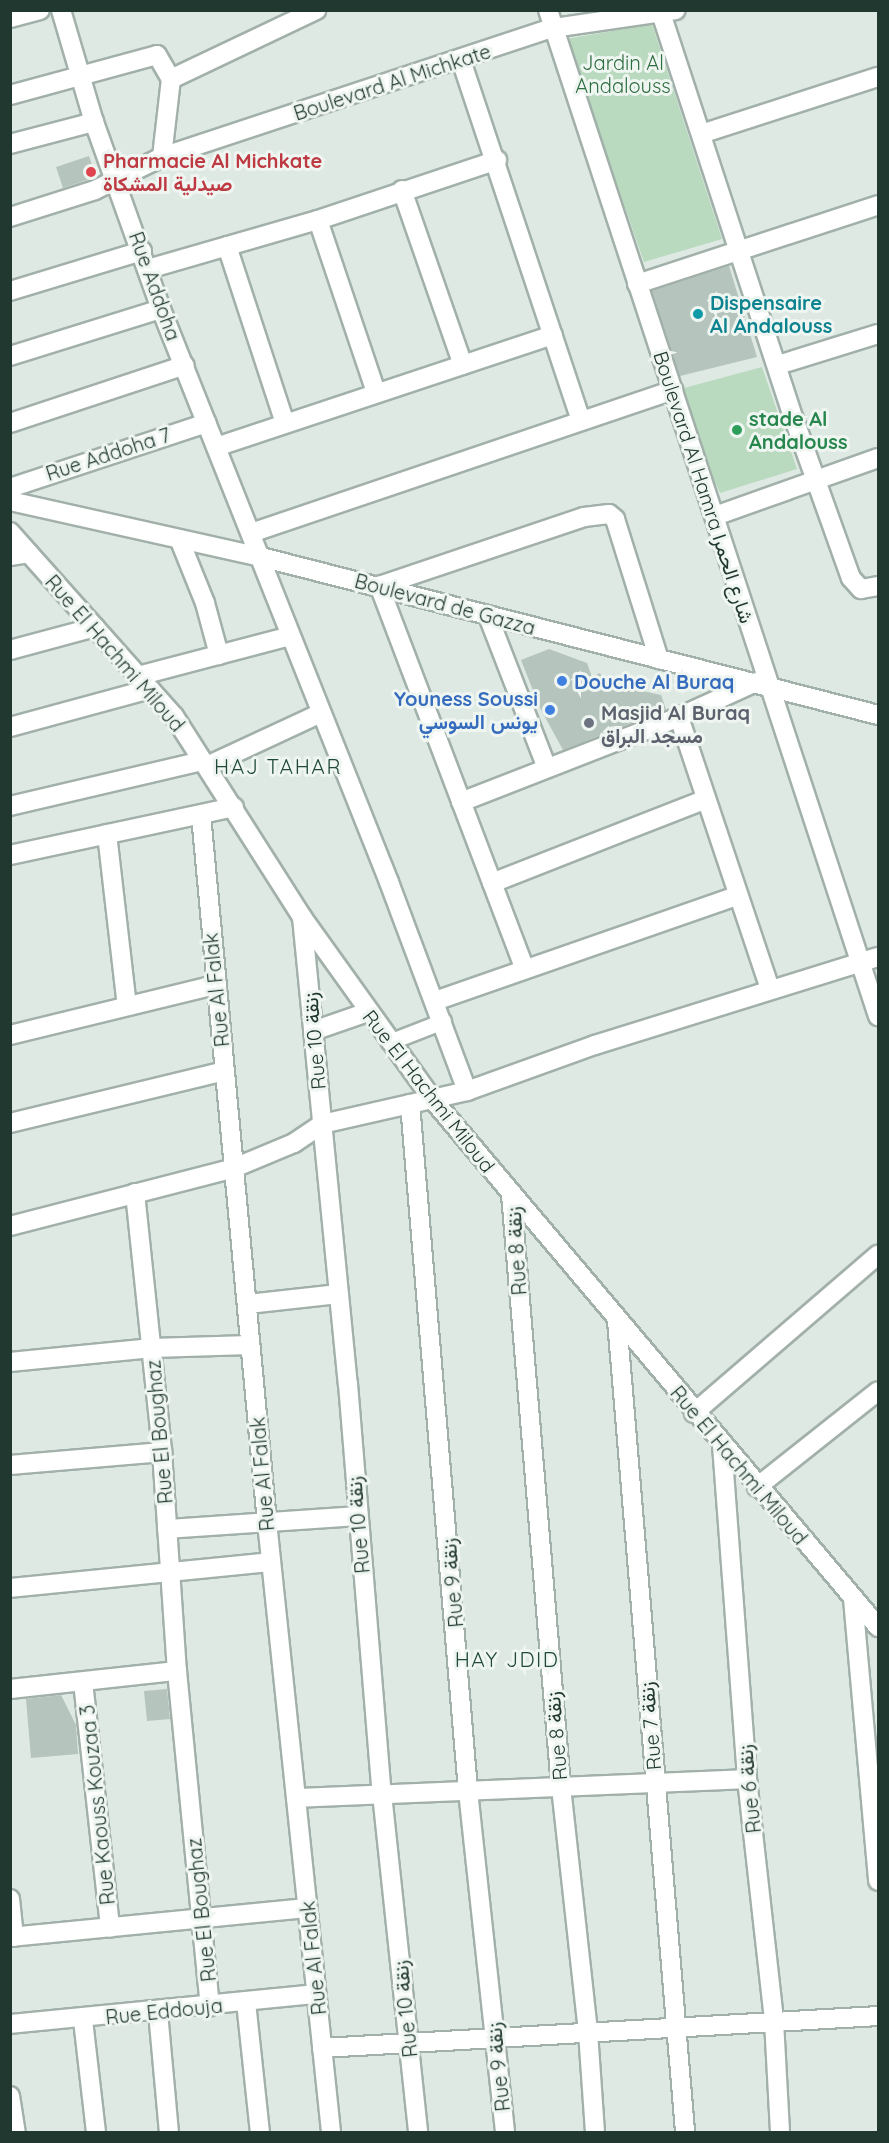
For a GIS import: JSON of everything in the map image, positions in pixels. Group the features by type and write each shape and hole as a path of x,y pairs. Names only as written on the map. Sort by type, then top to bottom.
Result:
{"street":[{"path":"10,18 40,10"},
{"name":"Rue Addoha","path":"61,10 78,76 161,309 435,1000 467,1090"},
{"path":"171,80 316,10"},
{"name":"Boulevard Al Hamra شارع الحمرا","path":"548,10 715,516 761,683 879,1016"},
{"path":"666,12 701,134 815,478 855,586 875,587"},
{"name":"Boulevard Al Michkate","path":"10,217 95,190 162,157 553,28 666,12"},
{"path":"10,95 157,55 171,80 162,157"},
{"path":"461,60 581,421"},
{"path":"701,134 879,77"},
{"path":"10,144 94,122"},
{"path":"148,269 318,220 496,160"},
{"path":"402,190 463,365"},
{"path":"637,284 879,205"},
{"path":"318,220 376,392"},
{"path":"227,246 285,423"},
{"path":"10,291 142,251"},
{"path":"10,357 161,309"},
{"path":"778,365 879,334"},
{"path":"216,447 553,335"},
{"path":"10,423 185,365"},
{"path":"251,533 673,390"},
{"name":"Rue Addoha 7","path":"10,488 207,423"},
{"path":"715,516 815,478 879,458"},
{"name":"Boulevard de Gazza","path":"10,501 379,586 488,616 761,683 879,715"},
{"path":"524,967 379,586 584,517 609,514 615,519 659,659"},
{"name":"Rue El Hachmi Miloud","path":"10,532 174,716 302,917 389,1042 433,1100 694,1413 879,1627"},
{"path":"180,541 205,603 219,655"},
{"path":"10,556 29,553"},
{"path":"488,616 547,768"},
{"path":"10,650 95,627"},
{"path":"10,728 219,655 290,636"},
{"path":"461,802 761,683"},
{"path":"10,806 205,763 321,713"},
{"path":"679,717 770,989"},
{"path":"492,883 706,799"},
{"path":"10,855 234,807"},
{"name":"Rue Al Falak","path":"201,815 215,986 248,1304 267,1522 331,2133"},
{"path":"107,834 127,1006"},
{"path":"435,1000 524,967 737,896"},
{"name":"Rue 10 زنقة","path":"302,917 382,1794 418,2133"},
{"path":"10,1226 234,1168 294,1143 322,1124 433,1100 467,1090 595,1045 879,957"},
{"path":"10,1035 215,986"},
{"path":"313,1031 368,1012"},
{"path":"389,1042 443,1021"},
{"path":"10,1123 225,1071"},
{"name":"Rue 9 زنقة","path":"410,1104 468,1791 505,2133"},
{"name":"Rue El Boughaz","path":"135,1192 162,1452 167,1529 173,1574 177,1671 210,2006"},
{"name":"Rue 8 زنقة","path":"511,1194 561,1787 588,2032 595,2133"},
{"path":"694,1413 879,1255"},
{"path":"248,1304 338,1294"},
{"name":"Rue 7 زنقة","path":"617,1320 686,2133"},
{"path":"10,1362 152,1348 250,1345"},
{"path":"757,1486 879,1391"},
{"name":"Rue 6 زنقة","path":"722,1445 747,1779 774,2021 780,2133"},
{"path":"10,1465 162,1452"},
{"path":"167,1529 357,1516"},
{"path":"10,1588 173,1574 271,1562"},
{"path":"853,1599 879,1881"},
{"path":"10,1689 177,1671"},
{"name":"Rue Kaouss Kouzaa 3","path":"83,1682 110,1928"},
{"path":"296,1798 747,1779"},
{"path":"10,1899 12,1937 307,1908"},
{"name":"Rue Eddouja","path":"10,2024 83,2020 316,1994"},
{"path":"246,2002 260,2133"},
{"path":"158,2012 169,2133"},
{"path":"322,2048 879,2016"},
{"path":"83,2020 96,2133"},
{"path":"10,2096 16,2133"}],"green space":[{"name":"Jardin Al Andalouss","path":"652,24 722,239 644,262 566,39"},
{"name":"stade Al Andalouss","path":"762,367 797,469 720,493 673,391"}],"building":[{"path":"89,156 96,177 63,188 56,167"},
{"name":"Dispensaire Al Andalouss","path":"729,266 757,357 680,376 652,291"},
{"name":"Masjid Al Buraq مسجد البراق","path":"549,649 587,663 592,677 600,673 606,684 628,676 638,690 661,695 666,709 563,750 540,708 521,660"},
{"path":"167,1689 170,1719 147,1721 144,1691"},
{"path":"61,1695 76,1725 78,1754 31,1758 26,1699"}],"place":[{"name":"Pharmacie Al Michkate صيدلية المشكاة","path":"91,172"},
{"name":"Dispensaire Al Andalouss","path":"698,314"},
{"name":"stade Al Andalouss","path":"737,430"},
{"name":"Douche Al Buraq","path":"562,681"},
{"name":"Youness Soussi يونس السوسي","path":"550,710"},
{"name":"Masjid Al Buraq مسجد البراق","path":"589,723"}],"district":[{"name":"HAJ TAHAR","path":"278,766"},
{"name":"HAY JDID","path":"507,1659"}]}
